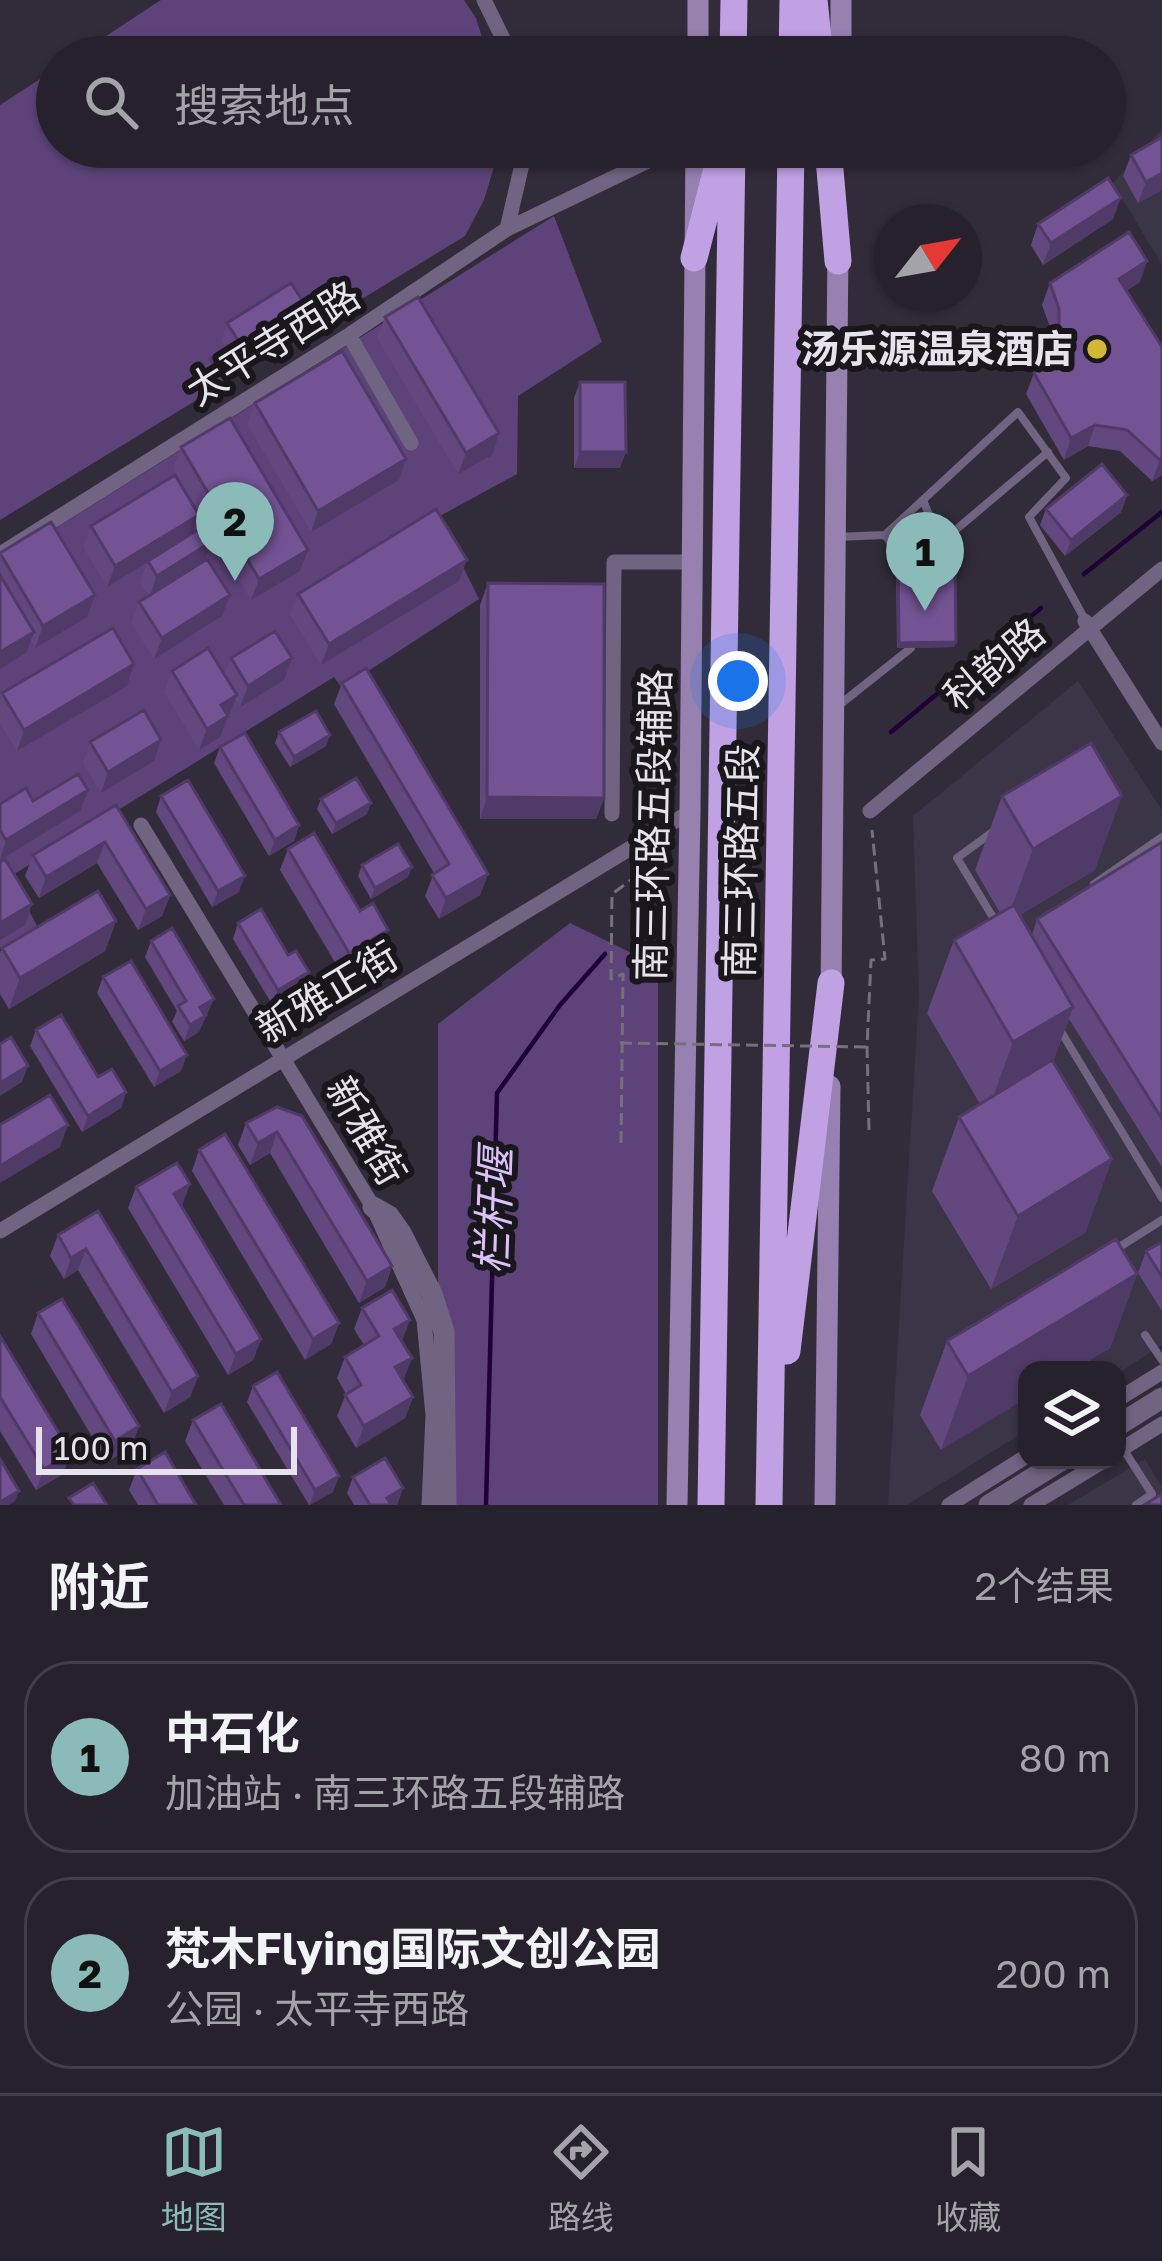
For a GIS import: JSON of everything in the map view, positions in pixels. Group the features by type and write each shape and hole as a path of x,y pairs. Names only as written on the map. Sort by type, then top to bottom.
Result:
{"highway":[{"path":"733,36 734,0"},
{"path":"792,36 793,0"},
{"path":"814,0 818,36"},
{"path":"694,258 721,168"},
{"name":"南三环路五段","path":"711,1505 727,168"},
{"name":"南三环路五段","path":"770,1505 791,168"},
{"path":"830,168 838,260"},
{"path":"770,1505 831,983"}],"main road":[{"path":"698,0 698,36"},
{"path":"841,36 842,0"},
{"name":"南三环路五段辅路","path":"677,1505 696,168"},
{"path":"825,1505 839,168"}],"street":[{"path":"484,0 502,36"},
{"path":"507,230 521,168"},
{"name":"太平寺西路","path":"0,554 507,230 634,168"},
{"path":"349,335 411,443"},
{"path":"612,814 614,562 693,562"},
{"name":"科韵路","path":"870,811 1087,623 1162,568"},
{"path":"1087,623 1162,743"},
{"name":"新雅正街","path":"0,1231 690,812"},
{"name":"新雅街","path":"141,825 374,1207 424,1320 433,1414 429,1505"},
{"path":"374,1207 389,1216 401,1233 432,1294 444,1332 446,1505"},
{"path":"1126,1394 1162,1372"},
{"path":"1126,1435 1162,1398"},
{"path":"1126,1439 1162,1424"},
{"path":"949,1505 1018,1462"},
{"path":"989,1505 1047,1469"},
{"path":"1031,1505 1090,1469"}],"lane":[{"path":"835,537 885,536 1018,412 1066,478 1029,518 1087,623"},
{"path":"923,500 932,522 952,533 1048,452"},
{"path":"885,536 913,574 912,592"},
{"path":"834,709 911,648 911,629"},
{"path":"998,927 957,858 1010,820"},
{"path":"1085,891 1162,837"},
{"path":"1056,1022 1162,1198"},
{"path":"1111,1252 1162,1220"},
{"path":"1145,1335 1162,1360"},
{"path":"1126,1453 1153,1495 1136,1505"}],"path":[{"path":"869,1130 871,960 885,958 870,811"},
{"path":"621,1143 624,987 623,974 611,979 612,894 635,877"},
{"path":"620,1043 867,1047"}],"shaded area":[{"path":"161,0 464,0 482,36 106,36"},
{"path":"36,82 36,168 494,168 465,236 0,520 0,105"},
{"path":"1162,129 1162,265 1113,183"},
{"path":"554,216 602,342 518,396 517,474 438,517 479,599 342,688 334,677 11,876 37,926 0,949 0,563"},
{"path":"1078,681 1162,810 1162,1345 1126,1368 1126,1361 1018,1361 1018,1436 907,1505 888,1505 919,996 913,816"},
{"path":"570,923 658,966 658,1505 438,1505 438,1024"},
{"path":"1145,1459 1162,1487 1162,1505 1068,1505"}],"building":[{"path":"1162,137 1162,173 1146,182 1131,155"},
{"path":"1108,178 1121,198 1051,243 1038,224"},
{"name":"汤乐源温泉酒店","path":"1129,232 1147,261 1119,279 1162,347 1160,460 1127,430 1095,425 1071,438 1034,373 1059,347 1059,309 1050,283"},
{"path":"291,283 309,311 217,370 210,359 238,340 227,323"},
{"path":"418,297 499,433 466,453 385,317"},
{"path":"342,351 406,459 318,511 255,403"},
{"path":"580,382 625,382 626,452 580,452"},
{"path":"230,418 308,550 259,579 181,447"},
{"path":"1102,464 1127,495 1071,540 1046,509"},
{"path":"175,475 199,515 115,566 91,526"},
{"path":"436,509 467,560 329,644 298,594"},
{"path":"51,522 95,595 43,626 0,553"},
{"path":"202,527 211,542 157,576 148,561"},
{"path":"207,559 230,595 162,638 139,602"},
{"path":"955,568 956,642 899,643 898,569"},
{"path":"0,575 34,632 0,652"},
{"path":"488,583 604,584 604,798 487,797"},
{"path":"113,628 134,664 24,730 2,693"},
{"path":"275,631 292,658 248,686 231,658"},
{"path":"208,648 237,695 221,705 228,716 207,729 172,671"},
{"path":"366,668 488,874 446,898 432,875 449,864 342,683"},
{"path":"144,710 161,740 108,772 90,742"},
{"path":"316,711 330,735 294,757 279,732"},
{"path":"245,733 299,825 275,840 220,747"},
{"path":"1091,743 1122,796 1033,849 1002,796"},
{"path":"78,774 88,790 6,840 0,830 0,804 26,788 33,801"},
{"path":"356,778 371,803 336,823 321,799"},
{"path":"188,780 245,876 218,891 161,796"},
{"path":"116,805 170,895 146,909 105,842 46,877 33,855"},
{"path":"314,833 360,911 373,903 388,930 349,953 288,849"},
{"path":"1162,842 1162,1119 1037,919"},
{"path":"398,844 412,867 375,888 362,865"},
{"path":"5,859 32,904 0,923 0,862"},
{"path":"98,891 116,921 20,978 2,948"},
{"path":"1014,905 1073,1007 1013,1042 954,940"},
{"path":"261,909 288,955 296,951 309,972 278,990 238,923"},
{"path":"172,928 214,999 200,1007 205,1016 190,1025 178,1006 186,1001 151,941"},
{"path":"131,961 187,1055 160,1071 103,977"},
{"path":"61,1015 98,1077 112,1069 126,1092 88,1116 36,1030"},
{"path":"11,1037 28,1066 0,1083 0,1044"},
{"path":"1052,1060 1112,1159 1018,1216 959,1117"},
{"path":"50,1095 68,1125 0,1166 0,1125"},
{"path":"277,1107 302,1116 392,1266 367,1281 277,1132 258,1143 246,1123"},
{"path":"225,1134 339,1323 313,1339 199,1150"},
{"path":"177,1163 190,1184 174,1194 261,1339 236,1354 136,1187"},
{"path":"98,1211 198,1376 172,1392 86,1249 71,1258 58,1235"},
{"path":"1116,1239 1137,1274 968,1376 947,1341"},
{"path":"1162,1242 1162,1277 1146,1251"},
{"path":"392,1290 410,1320 394,1329 412,1358 395,1367 413,1397 364,1426 345,1395 361,1385 345,1357 379,1336 362,1308"},
{"path":"62,1299 139,1426 115,1441 38,1313"},
{"path":"0,1336 71,1453 44,1469 0,1397"},
{"path":"277,1372 339,1476 315,1490 253,1386"},
{"path":"221,1404 281,1505 244,1505 193,1420"},
{"path":"165,1452 196,1505 158,1505 137,1469"},
{"path":"385,1458 403,1488 387,1498 391,1505 370,1505 353,1477"},
{"path":"0,1459 19,1491 0,1502"},
{"path":"93,1483 107,1505 74,1505 69,1498"},
{"path":"1162,1494 1162,1505 1144,1505"}],"waterway":[{"name":"栏杆堰","path":"1084,574 1162,512"},
{"name":"栏杆堰","path":"891,732 1041,608"},
{"name":"栏杆堰","path":"486,1505 497,1093 560,1005 605,954"}],"place":[{"name":"汤乐源温泉酒店","path":"1097,349"},
{"name":"梵木Flying国际文创公园","path":"235,581"},
{"name":"中石化","path":"925,611"}]}
